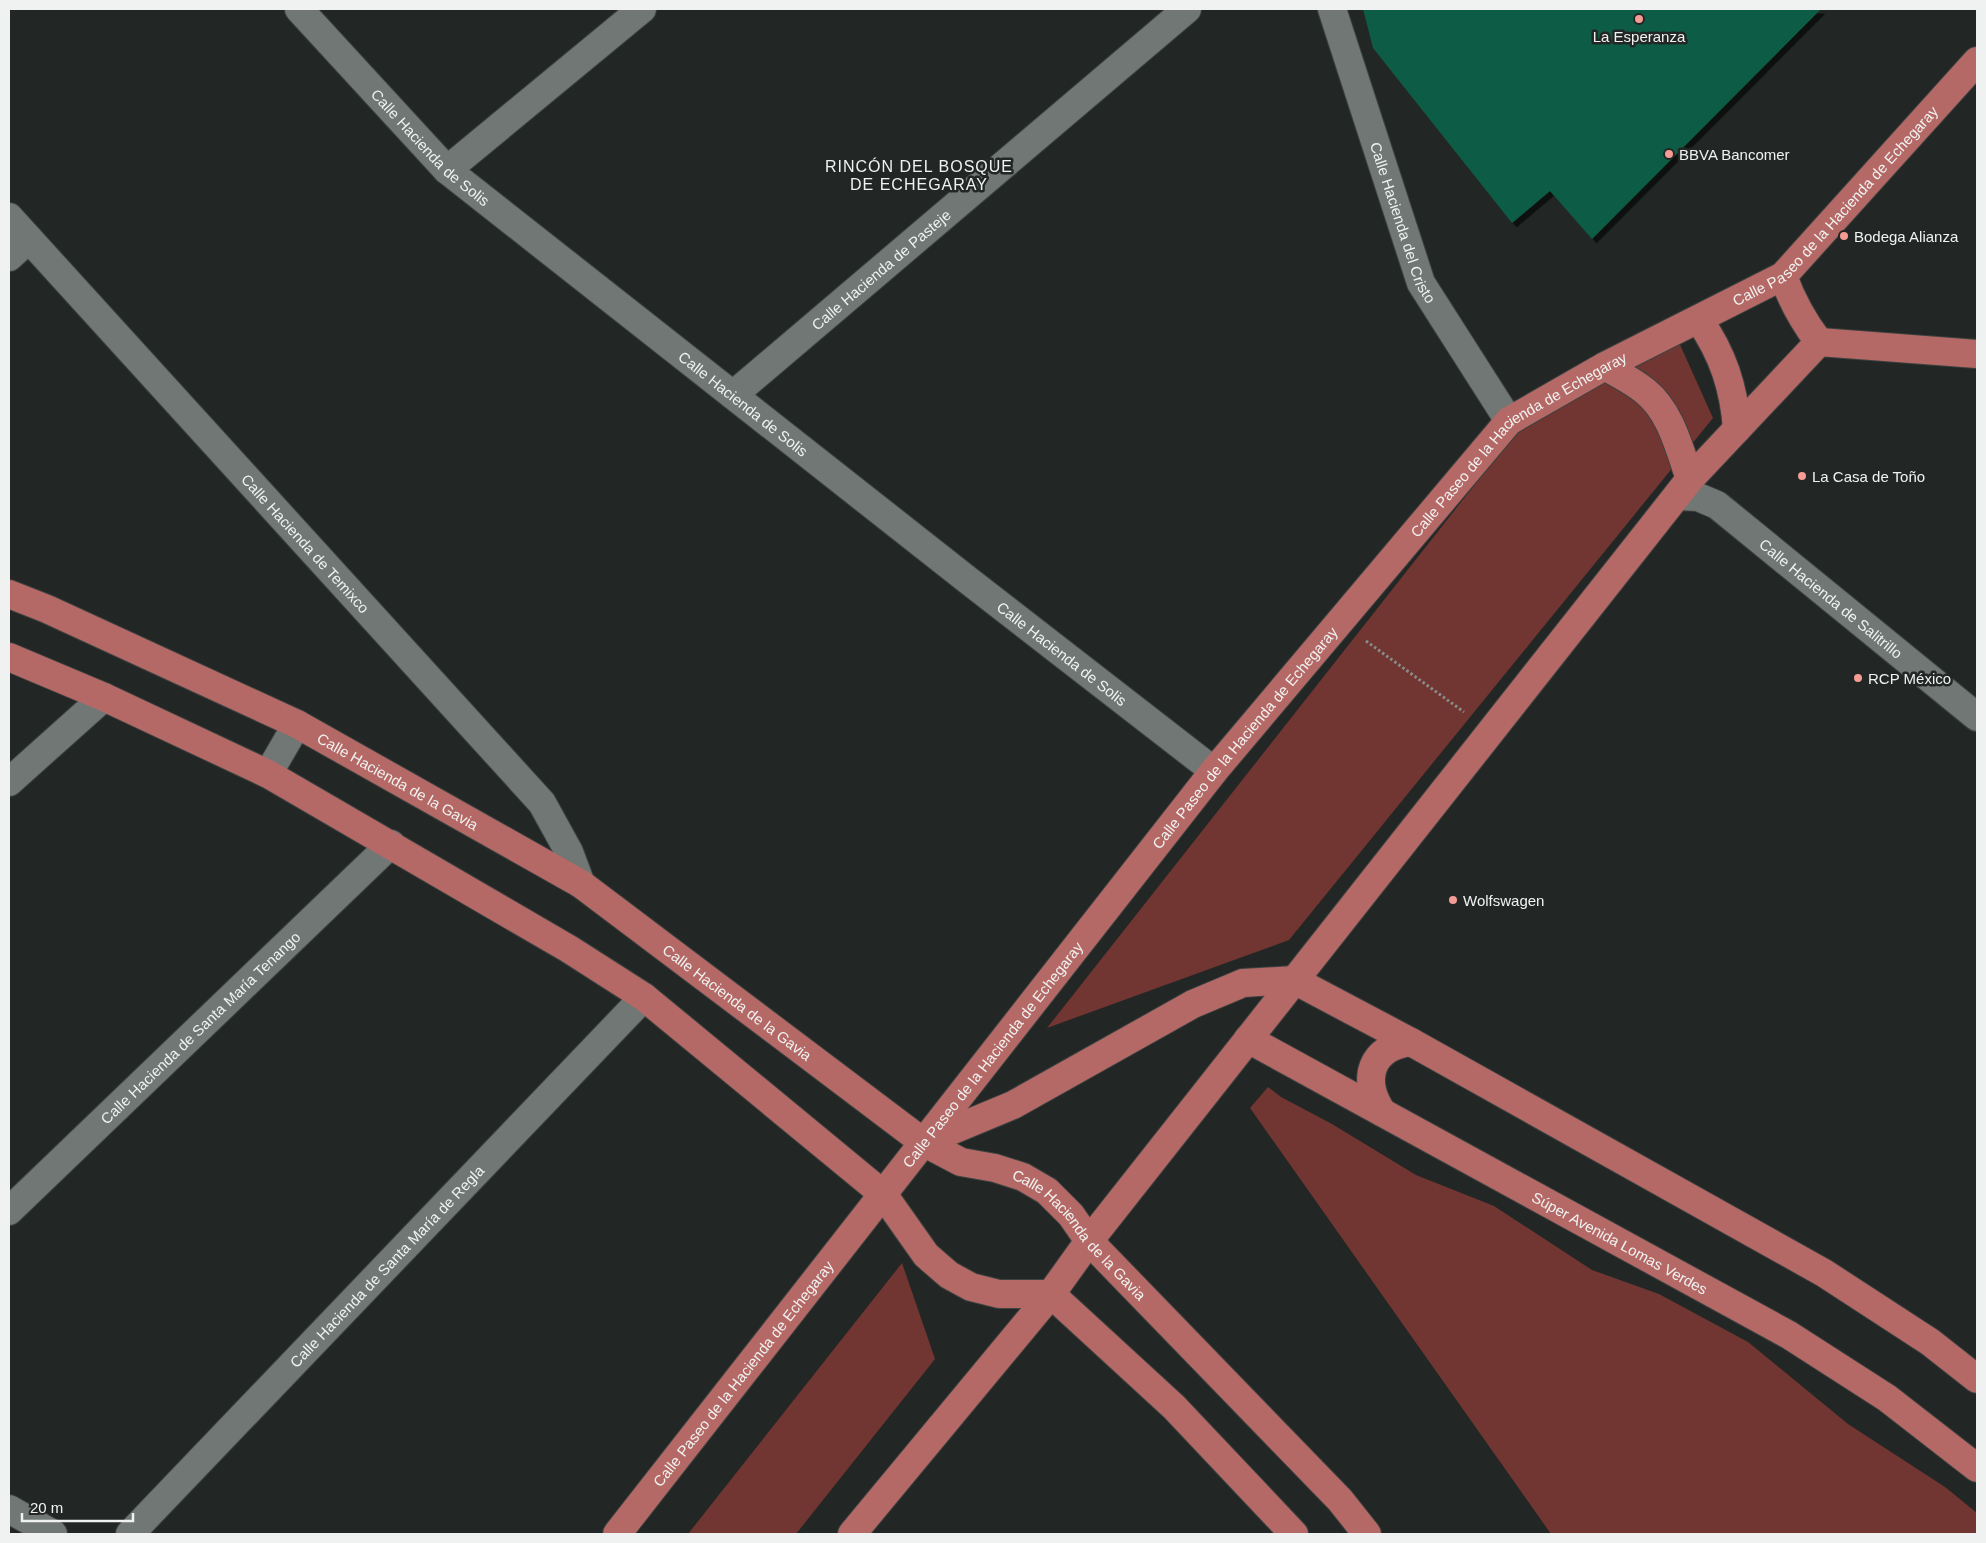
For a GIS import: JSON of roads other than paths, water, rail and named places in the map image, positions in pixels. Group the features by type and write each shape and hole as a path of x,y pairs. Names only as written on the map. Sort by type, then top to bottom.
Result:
{"main road":[{"name":"Calle Paseo de la Hacienda de Echegaray","path":"617,1534 1214,771 1509,420 1605,366 1783,276 1977,61"},
{"path":"1783,276 1790,298 1819,342"},
{"path":"1699,320 1712,339 1725,366 1736,408 1737,429"},
{"path":"1819,342 1977,354"},
{"path":"852,1534 1051,1294 1089,1240 1684,488 1819,342"},
{"path":"1605,366 1645,391 1663,411 1675,435 1684,488"},
{"name":"Calle Hacienda de la Gavia","path":"9,594 47,609 297,724 581,884 922,1142 961,1162 995,1168 1022,1177 1047,1191 1071,1215 1089,1240 1340,1500 1367,1534"},
{"path":"9,657 104,697 268,774 569,949 644,997 883,1194 926,1255 949,1275 971,1287 999,1294 1051,1294 1174,1407 1294,1534"},
{"path":"922,1142 1013,1104 1193,1004 1242,983 1294,980 1410,1042 1824,1273 1930,1342 1977,1379"},
{"name":"Súper Avenida Lomas Verdes","path":"1248,1039 1789,1335 1887,1398 1977,1468"},
{"path":"1382,1112 1374,1100 1370,1088 1374,1064 1380,1054 1389,1048 1410,1042"}],"street":[{"name":"Calle Hacienda de Solis","path":"299,9 447,170 968,581 1214,771"},
{"path":"447,170 642,9"},
{"name":"Calle Hacienda de Pasteje","path":"733,394 1187,9"},
{"name":"Calle Hacienda del Cristo","path":"1332,9 1408,248 1421,283 1509,420"},
{"name":"Calle Hacienda de Temixco","path":"9,217 19,248 542,803 569,852 581,884"},
{"name":"Calle Hacienda de Salitrillo","path":"1684,488 1698,497 1717,505 1977,717"},
{"path":"9,782 104,697"},
{"path":"268,774 297,724"},
{"name":"Calle Hacienda de Santa María Tenango","path":"9,1211 391,844"},
{"name":"Calle Hacienda de Santa María de Regla","path":"130,1534 644,997"},
{"path":"9,1509 53,1534"}],"place":[{"name":"La Esperanza","path":"1639,19"},
{"name":"BBVA Bancomer","path":"1669,154"},
{"name":"Bodega Alianza","path":"1844,236"},
{"name":"La Casa de Toño","path":"1802,476"},
{"name":"RCP México","path":"1858,678"},
{"name":"Wolfswagen","path":"1453,900"}],"district":[{"name":"RINCÓN DEL BOSQUE DE ECHEGARAY","path":"919,175"}]}
